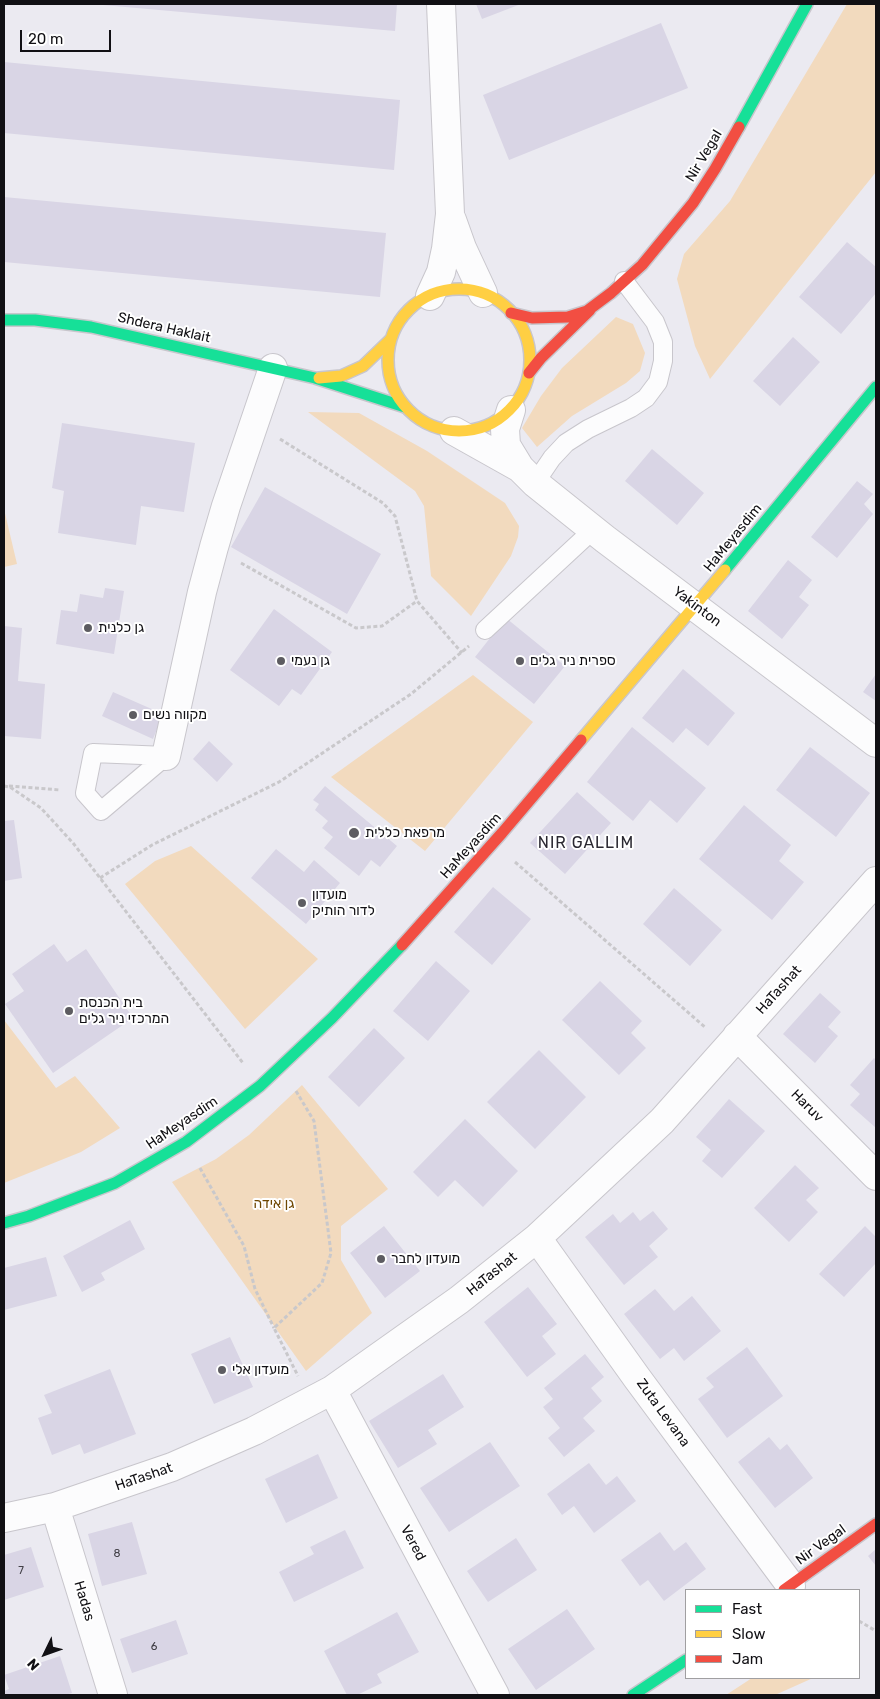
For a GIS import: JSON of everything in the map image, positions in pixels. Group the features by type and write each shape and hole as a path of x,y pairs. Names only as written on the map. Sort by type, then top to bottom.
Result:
{"street":[{"path":"430,296 441,272 450,214 441,4"},
{"name":"Nir Vegal","path":"511,313 532,318 568,317 587,311 642,265 693,203 715,169 807,4"},
{"path":"450,214 462,248 483,293"},
{"path":"460,289 483,293 503,305 519,322 528,344 530,367 524,390 511,410 492,424 470,431 446,431 423,422 405,407 393,387 388,364 390,340 400,319 417,303 437,292 460,289"},
{"name":"Nir Vegal","path":"528,373 598,302"},
{"name":"Shdera Haklait","path":"4,320 36,320 92,327 315,378 405,407"},
{"name":"Shdera Haklait","path":"315,378 341,376 363,366 390,340"},
{"path":"166,756 202,592 214,548 226,506 274,368"},
{"name":"HaMeyasdim","path":"4,1223 29,1216 115,1183 186,1142 260,1086 281,1066 403,944 493,843 695,606 876,387"},
{"name":"Yakinton","path":"511,410 505,429 506,445 527,476"},
{"name":"Yakinton","path":"454,431 527,476 876,743"},
{"name":"HaTashat","path":"4,1518 55,1507 172,1467 254,1430 321,1395 459,1300 537,1238 662,1122 876,881"},
{"name":"Haruv","path":"732,1041 876,1176"},
{"name":"Zuta Levana","path":"537,1238 788,1588"},
{"name":"Vered","path":"321,1395 495,1695"},
{"name":"Hadas","path":"55,1507 113,1695"},
{"name":"Nir Vegal","path":"788,1588 876,1524"},
{"path":"632,1695 685,1661"}],"lane":[{"path":"527,476 552,458 566,443 646,398 658,382 663,362 663,342 655,322 624,281"},
{"path":"485,630 594,529"},
{"path":"93,753 166,756 101,812 86,793 93,753"}],"path":[{"path":"254,423 383,502 395,516 417,601 462,653"},
{"path":"214,548 356,628 382,626 417,601"},
{"path":"100,878 152,845 279,782 411,694 462,653 485,630"},
{"path":"4,785 41,808 73,843 260,1086"},
{"path":"4,785 86,793"},
{"path":"493,843 732,1041"},
{"path":"274,1328 322,1283 332,1253 314,1121 281,1066"},
{"path":"186,1142 244,1246 255,1289 274,1328 321,1395"},
{"path":"860,1622 876,1631"}],"green space":[{"path":"847,4 876,4 876,172 710,379 695,346 677,279 684,254 730,201"},
{"path":"616,317 633,324 645,353 640,371 626,383 572,416 537,447 522,428 541,396 562,368"},
{"path":"308,412 359,413 427,451 505,503 519,526 518,537 511,556 471,616 431,576 424,506 415,491"},
{"path":"4,509 17,564 4,567"},
{"path":"473,675 533,722 425,851 331,777"},
{"path":"191,846 318,959 245,1029 125,884 155,861"},
{"path":"4,1020 56,1088 75,1076 120,1128 81,1152 4,1183"},
{"name":"גן אידה","path":"302,1085 388,1189 341,1226 341,1260 372,1313 306,1371 172,1182 216,1159 249,1135"},
{"path":"750,1679 811,1679 775,1695 726,1695"}],"building":[{"path":"103,4 397,4 395,31"},
{"path":"476,4 521,4 482,19"},
{"path":"661,23 688,88 509,160 483,95"},
{"path":"4,62 400,100 394,170 4,133"},
{"path":"4,197 386,233 380,297 4,262"},
{"path":"847,242 876,267 876,293 841,334 799,297"},
{"path":"793,337 820,362 780,406 753,381"},
{"path":"62,423 195,443 184,512 141,506 136,545 58,533 64,491 52,488"},
{"path":"652,449 704,493 677,525 625,481"},
{"path":"857,481 873,494 864,504 873,514 837,558 811,537"},
{"path":"265,487 381,554 347,614 231,547"},
{"path":"788,560 812,580 799,597 809,605 782,639 748,611"},
{"name":"גן כלנית","path":"105,588 124,591 114,654 56,644 61,610 77,612 80,594 103,598"},
{"name":"גן נעמי","path":"274,609 332,652 301,695 292,689 279,706 230,670"},
{"name":"ספרית ניר גלים","path":"506,618 565,666 534,704 475,657"},
{"path":"4,626 22,628 18,681 45,684 41,739 4,736"},
{"path":"683,669 735,713 708,746 686,728 673,743 642,718"},
{"path":"876,674 876,701 863,692"},
{"name":"מקווה נשים","path":"113,692 163,714 153,739 102,716"},
{"path":"632,727 706,788 677,823 650,800 633,821 587,782"},
{"name":"מקווה נשים","path":"209,741 233,764 217,782 193,759"},
{"path":"810,747 870,793 836,837 776,790"},
{"name":"מרפאת כללית","path":"325,786 397,846 380,867 371,860 359,876 324,848 333,837 322,828 328,821 315,810 319,804 313,800"},
{"path":"577,792 611,823 565,874 530,843"},
{"path":"744,805 791,845 779,861 804,882 772,920 699,859"},
{"path":"14,820 22,878 4,881 4,821"},
{"name":"מועדון לדור הותיק","path":"276,849 304,872 314,860 340,883 306,924 251,878"},
{"path":"493,887 531,919 492,965 454,932"},
{"path":"674,888 722,930 690,966 643,924"},
{"name":"בית הכנסת המרכזי ניר גלים","path":"54,944 67,962 86,949 133,1018 53,1073 5,1004 24,991 12,974"},
{"path":"436,961 470,991 428,1041 393,1011"},
{"path":"600,981 642,1021 631,1033 646,1048 619,1075 562,1020"},
{"path":"820,993 841,1012 828,1027 838,1036 815,1063 783,1034"},
{"path":"374,1028 405,1058 359,1107 328,1077"},
{"path":"539,1050 586,1097 535,1149 487,1102"},
{"path":"874,1058 876,1060 876,1128 850,1105 860,1094 850,1085"},
{"path":"729,1099 765,1131 722,1178 702,1161 711,1150 696,1137"},
{"path":"465,1119 518,1171 483,1207 455,1180 438,1197 413,1172"},
{"path":"795,1165 819,1188 806,1200 818,1212 789,1242 754,1208"},
{"path":"653,1211 668,1229 649,1246 658,1257 624,1285 585,1237 613,1214 620,1223 633,1212 640,1221"},
{"path":"130,1220 145,1249 101,1273 105,1280 82,1292 63,1256"},
{"path":"384,1226 420,1271 385,1298 350,1253"},
{"path":"865,1226 876,1237 876,1263 844,1297 819,1274"},
{"path":"46,1257 57,1296 4,1310 4,1268"},
{"path":"528,1287 557,1324 542,1336 556,1354 527,1377 484,1322"},
{"path":"655,1289 674,1311 692,1296 721,1331 684,1361 674,1348 660,1359 624,1314"},
{"name":"מועדון אלי","path":"230,1337 253,1387 214,1404 191,1354"},
{"path":"747,1347 783,1396 727,1438 698,1399 714,1387 706,1378"},
{"path":"585,1354 604,1377 591,1388 602,1401 583,1418 595,1431 564,1457 548,1438 560,1428 543,1407 553,1399 544,1388"},
{"path":"110,1369 136,1434 84,1454 80,1444 52,1455 38,1418 52,1413 44,1395"},
{"path":"443,1374 464,1407 428,1430 437,1444 398,1468 369,1421"},
{"path":"769,1437 780,1450 787,1444 813,1478 775,1508 738,1462"},
{"path":"490,1442 520,1486 449,1532 420,1488"},
{"path":"318,1454 338,1498 286,1523 265,1479"},
{"path":"589,1463 606,1485 617,1476 636,1501 594,1533 574,1506 562,1515 547,1494"},
{"path":"132,1522 147,1574 102,1586 88,1534"},
{"path":"345,1530 364,1568 294,1602 279,1572 314,1554 310,1547"},
{"path":"660,1532 674,1551 686,1542 706,1569 664,1601 648,1580 640,1586 621,1560"},
{"path":"516,1538 537,1570 488,1602 467,1571"},
{"path":"31,1547 44,1587 4,1600 4,1555"},
{"path":"876,1549 876,1566 868,1556"},
{"path":"567,1609 595,1649 536,1690 508,1649"},
{"path":"397,1612 419,1652 377,1674 382,1683 357,1695 347,1695 324,1651"},
{"path":"176,1620 188,1654 132,1673 120,1639"},
{"path":"60,1656 72,1693 65,1695 4,1695 4,1691 9,1689 4,1675"}],"traffic: fast":[{"path":"739,127 807,4"},
{"path":"4,320 35,320 91,327 315,378 405,407"},
{"path":"725,570 876,387"},
{"path":"4,1223 29,1216 115,1183 186,1142 260,1086 332,1018 402,945"},
{"path":"633,1695 685,1661"}],"traffic: slow":[{"path":"459,289 486,295 498,301 509,310 518,321 524,333 530,360 524,387 518,399 509,410 498,419 486,425 459,431 432,425 420,419 409,410 400,399 394,387 388,360 394,333 400,321 409,310 420,301 432,295 459,289"},
{"path":"319,378 341,376 363,366 390,340"},
{"path":"581,740 725,570"}],"traffic: jam":[{"path":"511,313 532,318 568,317 587,311 611,293 642,265 693,203 739,127"},
{"path":"529,373 541,358 590,310"},
{"path":"402,945 502,833 581,740"},
{"path":"785,1589 876,1524"}],"place":[{"name":"גן כלנית","path":"88,628"},
{"name":"גן נעמי","path":"281,661"},
{"name":"ספרית ניר גלים","path":"520,661"},
{"name":"מקווה נשים","path":"133,715"},
{"name":"מרפאת כללית","path":"354,833"},
{"name":"מועדון לדור הותיק","path":"302,903"},
{"name":"בית הכנסת המרכזי ניר גלים","path":"69,1011"},
{"name":"מועדון לחבר","path":"381,1259"},
{"name":"מועדון אלי","path":"222,1370"}],"district":[{"name":"NIR GALLIM","path":"586,843"}]}
